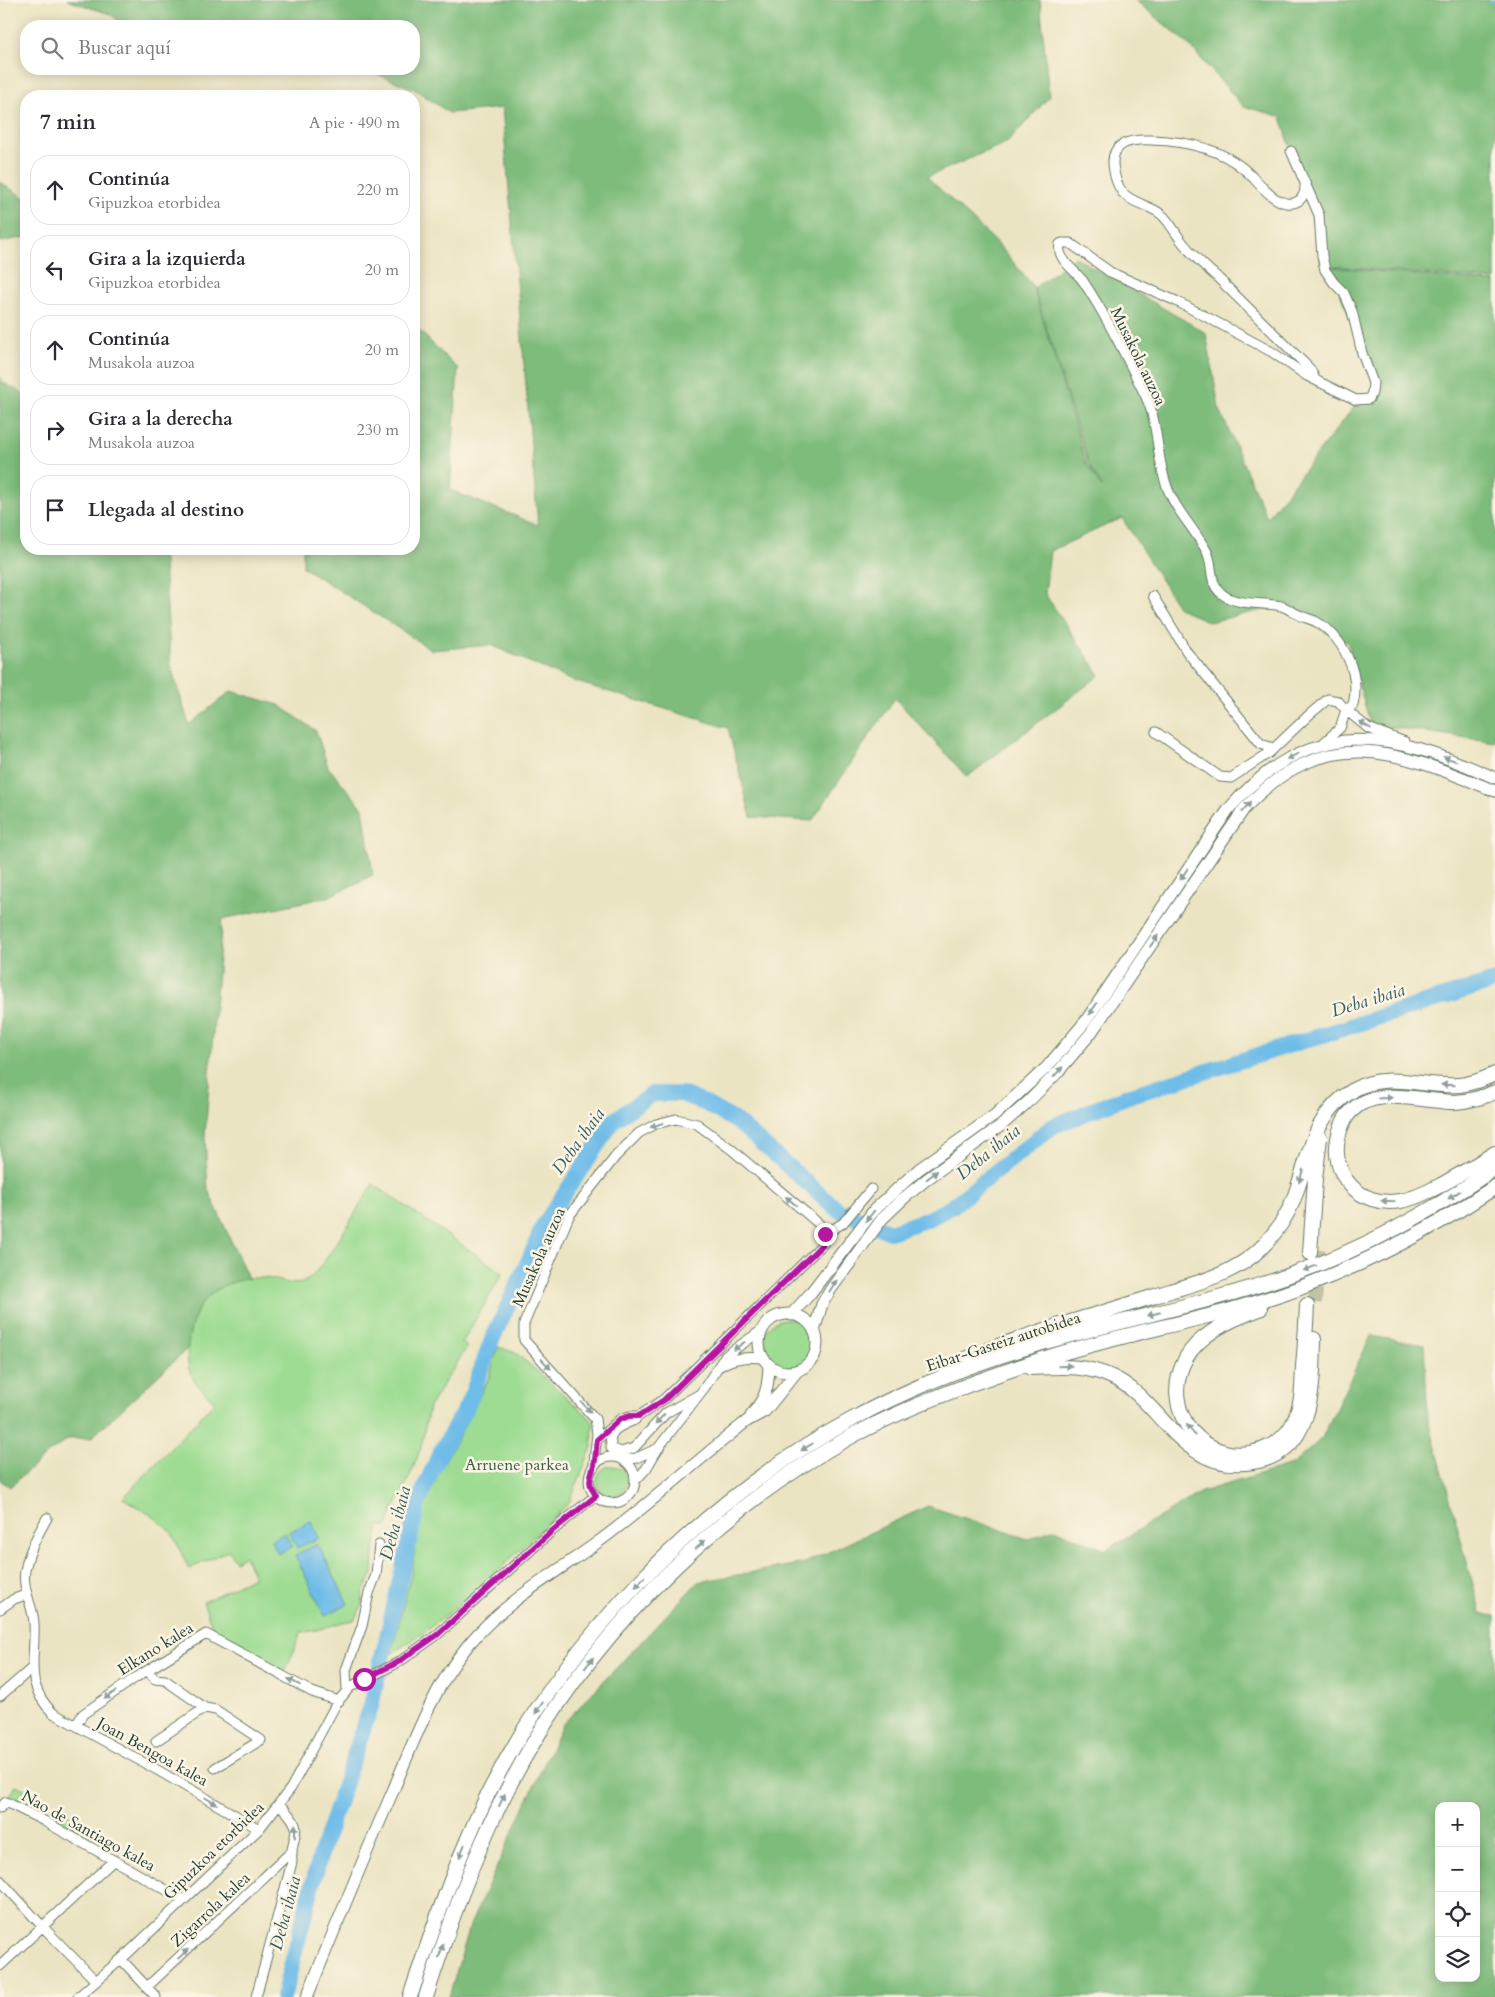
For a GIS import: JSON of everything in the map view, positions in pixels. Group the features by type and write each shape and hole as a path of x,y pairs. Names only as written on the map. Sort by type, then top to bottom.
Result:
{"highway":[{"path":"848,1421 879,1398 966,1358 1056,1326 1204,1281 1228,1272 1245,1262 1274,1234 1286,1216 1294,1200 1313,1138 1327,1115 1343,1096 1372,1083 1405,1081 1459,1085 1476,1082 1495,1074"},
{"path":"1327,1115 1318,1145 1314,1252 1330,1138 1336,1127 1350,1112 1362,1103 1375,1099 1406,1098 1455,1102 1478,1098 1495,1092"},
{"path":"1343,1120 1337,1142 1337,1157 1340,1169 1354,1191 1367,1198 1382,1202 1401,1201 1420,1194 1495,1153"},
{"name":"Eibar-Gasteiz autobidea","path":"410,1997 447,1886 465,1842 490,1791 523,1732 561,1676 613,1611 648,1573 698,1526 751,1484 848,1421 901,1394 959,1370 1039,1344 1229,1294 1291,1275 1388,1234 1430,1210 1495,1168"},
{"name":"Eibar-Gasteiz autobidea","path":"426,1997 466,1879 496,1812 536,1738 572,1685 618,1627 659,1582 707,1538 763,1493 845,1441 904,1411 965,1386 1046,1358 1233,1309 1298,1289 1400,1244 1495,1187"},
{"path":"1016,1368 1073,1366 1103,1374 1129,1387 1179,1438 1198,1452 1230,1464 1261,1461 1273,1456 1294,1440 1307,1414 1312,1389 1311,1304 1302,1397 1291,1427 1282,1438 1268,1447 1256,1452 1240,1454 1224,1452 1208,1446 1193,1435 1179,1409 1176,1392 1179,1374 1187,1357 1202,1340 1227,1323 1295,1297 1344,1270"}],"main road":[{"path":"791,1315 919,1169 996,1114 1047,1067 1085,1022 1228,810 1247,789 1268,771 1290,757 1321,745 1337,741 1361,740 1386,742 1420,750 1464,764 1495,778"},
{"path":"892,1202 1003,1124 1057,1073 1091,1033 1244,809 1277,778 1295,767 1316,758 1338,753 1362,752 1384,754 1428,765 1495,790"},
{"path":"814,1331 822,1304 858,1240"},
{"path":"308,1997 346,1900 426,1712 454,1663 470,1642 531,1589 631,1517 747,1422 765,1411 798,1370 810,1362 814,1355 816,1340 814,1331 800,1317 791,1315 774,1318 762,1330 759,1344 766,1362 768,1382 765,1396 747,1422"},
{"path":"766,1362 783,1371 798,1370"}],"street":[{"name":"Musakola auzoa","path":"1305,186 1302,200 1288,203 1282,202 1270,194 1244,169 1228,159 1195,146 1172,142 1140,140 1123,143 1114,150 1112,158 1116,179 1123,192 1161,214 1195,257 1310,369 1315,379"},
{"name":"Musakola auzoa","path":"1291,151 1319,216 1322,256 1326,270 1334,283 1344,293 1352,311 1362,353 1373,383 1369,399 1356,400 1307,376 1272,352 1208,318 1110,272 1070,243 1060,244 1059,250 1062,258 1088,288 1146,396 1156,427 1160,464 1166,483 1171,495 1207,553 1216,586 1223,594 1234,600 1286,608 1315,621 1335,638 1351,664 1355,696 1353,705 1346,710 1340,728 1321,745"},
{"path":"1153,596 1202,673 1261,744 1273,748"},
{"path":"1156,732 1220,777 1231,778 1269,753 1328,699 1338,701 1368,728 1420,750"},
{"name":"Musakola auzoa","path":"594,1467 597,1428 593,1416 524,1340 524,1324 569,1216 616,1156 639,1133 656,1124 676,1119 697,1124 731,1149 819,1224 825,1234"},
{"path":"659,1447 636,1458 620,1459 604,1459 594,1467 589,1479 590,1488 596,1496 610,1503 623,1500 633,1490 635,1480 632,1469 620,1459 611,1448 612,1432 617,1427 635,1420 664,1400 823,1244 825,1234 843,1223 869,1192"},
{"path":"635,1480 646,1469 659,1447 720,1366 725,1356 762,1330"},
{"path":"720,1366 730,1360 739,1358 766,1362"},
{"path":"611,1448 621,1452 634,1448 666,1412 700,1393"},
{"path":"597,1440 620,1419 639,1416"},
{"name":"Gipuzkoa etorbidea","path":"78,1997 259,1829 280,1805 302,1771 338,1701 347,1690 398,1662 437,1635 552,1531 596,1496"},
{"path":"0,1696 31,1669 34,1623 24,1584 26,1568 36,1539 47,1518"},
{"path":"347,1690 346,1670 362,1626 369,1593 376,1575 379,1545"},
{"path":"0,1609 14,1599 26,1595"},
{"name":"Elkano kalea","path":"76,1725 83,1714 135,1678 206,1634 312,1692 338,1701"},
{"name":"Joan Bengoa kalea","path":"31,1669 38,1693 42,1701 53,1713 259,1829"},
{"path":"148,1671 155,1680 165,1680 205,1708 216,1710 261,1740 215,1768"},
{"path":"156,1741 205,1708"},
{"name":"Nao de Santiago kalea","path":"3,1805 44,1821 184,1900"},
{"path":"256,1997 292,1862 291,1852 297,1828 295,1822 280,1805"},
{"name":"Zigarrola kalea","path":"147,1988 291,1852"},
{"path":"0,1966 114,1860"},
{"path":"0,1880 96,1981"},
{"path":"121,1959 156,1997"}],"green space":[{"path":"67,0 1040,0 1049,97 1008,142 927,177 998,244 1033,286 1086,463 1102,487 1088,463 1034,288 1075,257 1206,333 1219,408 1267,518 1357,403 1379,393 1330,267 1495,282 1495,742 1370,724 1348,643 1276,607 1209,622 1179,608 1122,518 1050,551 1045,594 1100,675 967,777 895,698 812,821 751,817 728,728 570,680 491,645 432,650 303,567 303,555 420,555 420,331 458,369 450,490 538,525 502,108 449,113 420,93 420,90 380,75 420,75 420,20 118,20 110,14"},
{"path":"1135,0 1495,0 1495,280 1330,266 1328,268 1281,117 1243,106 1187,43"},
{"path":"0,182 20,195 20,238 0,242"},
{"path":"0,377 2,382 20,392 20,555 163,555 171,666 189,725 231,691 279,705 316,731 328,767 363,808 373,875 328,897 222,919 205,1136 208,1190 248,1278 222,1287 204,1301 193,1321 188,1348 91,1438 68,1439 47,1454 10,1487 0,1480"},
{"path":"373,1184 503,1273 462,1343 467,1347 429,1407 421,1447 413,1469 386,1527 379,1525 374,1550 373,1574 363,1592 362,1606 354,1620 308,1632 301,1632 285,1672 215,1634 203,1602 254,1577 245,1556 235,1561 229,1550 189,1569 172,1533 154,1517 123,1498 215,1402 200,1388 191,1375 187,1351 191,1325 196,1312 204,1301 213,1292 225,1285 251,1278 265,1278 296,1284 306,1281 321,1266"},
{"path":"787,1319 796,1321 807,1330 812,1344 810,1353 801,1364 787,1369 778,1367 767,1358 762,1344 764,1335 773,1324"},
{"path":"1371,1336 1424,1345 1428,1418 1481,1614 1495,1616 1495,1997 449,1997 471,1923 562,1725 698,1582 805,1563 928,1506 1028,1539 1055,1529 1106,1550 1201,1492 1292,1465 1322,1438"},
{"name":"Arruene parkea","path":"498,1347 516,1353 588,1416 593,1423 592,1447 569,1503 484,1584 426,1631 391,1654 411,1575 422,1504 489,1377"},
{"path":"612,1466 623,1470 627,1481 623,1492 612,1496 601,1492 597,1481 601,1470"},
{"path":"16,1785 35,1795 29,1807 10,1797"},
{"path":"58,1809 99,1831 93,1842 52,1820"}],"water":[{"path":"311,1521 319,1538 297,1548 289,1532"},
{"path":"285,1533 292,1547 278,1554 271,1540"},
{"path":"318,1544 348,1604 325,1616 295,1555"}],"waterway":[{"path":"1490,0 1495,3"},
{"name":"Deba ibaia","path":"283,1997 321,1853 371,1706 418,1503 439,1455 469,1402 492,1340 543,1226 614,1120 652,1094 682,1094 704,1103 736,1121 838,1210 890,1232 928,1219 951,1207 1053,1126 1128,1096 1495,981"}],"tunnel":[{"path":"1315,1303 1319,1250"}],"route":[{"path":"364,1679 398,1662 437,1635 552,1531 596,1496 590,1488 589,1479 594,1467 597,1440 620,1419 639,1416 664,1400 823,1244 825,1234"}]}
